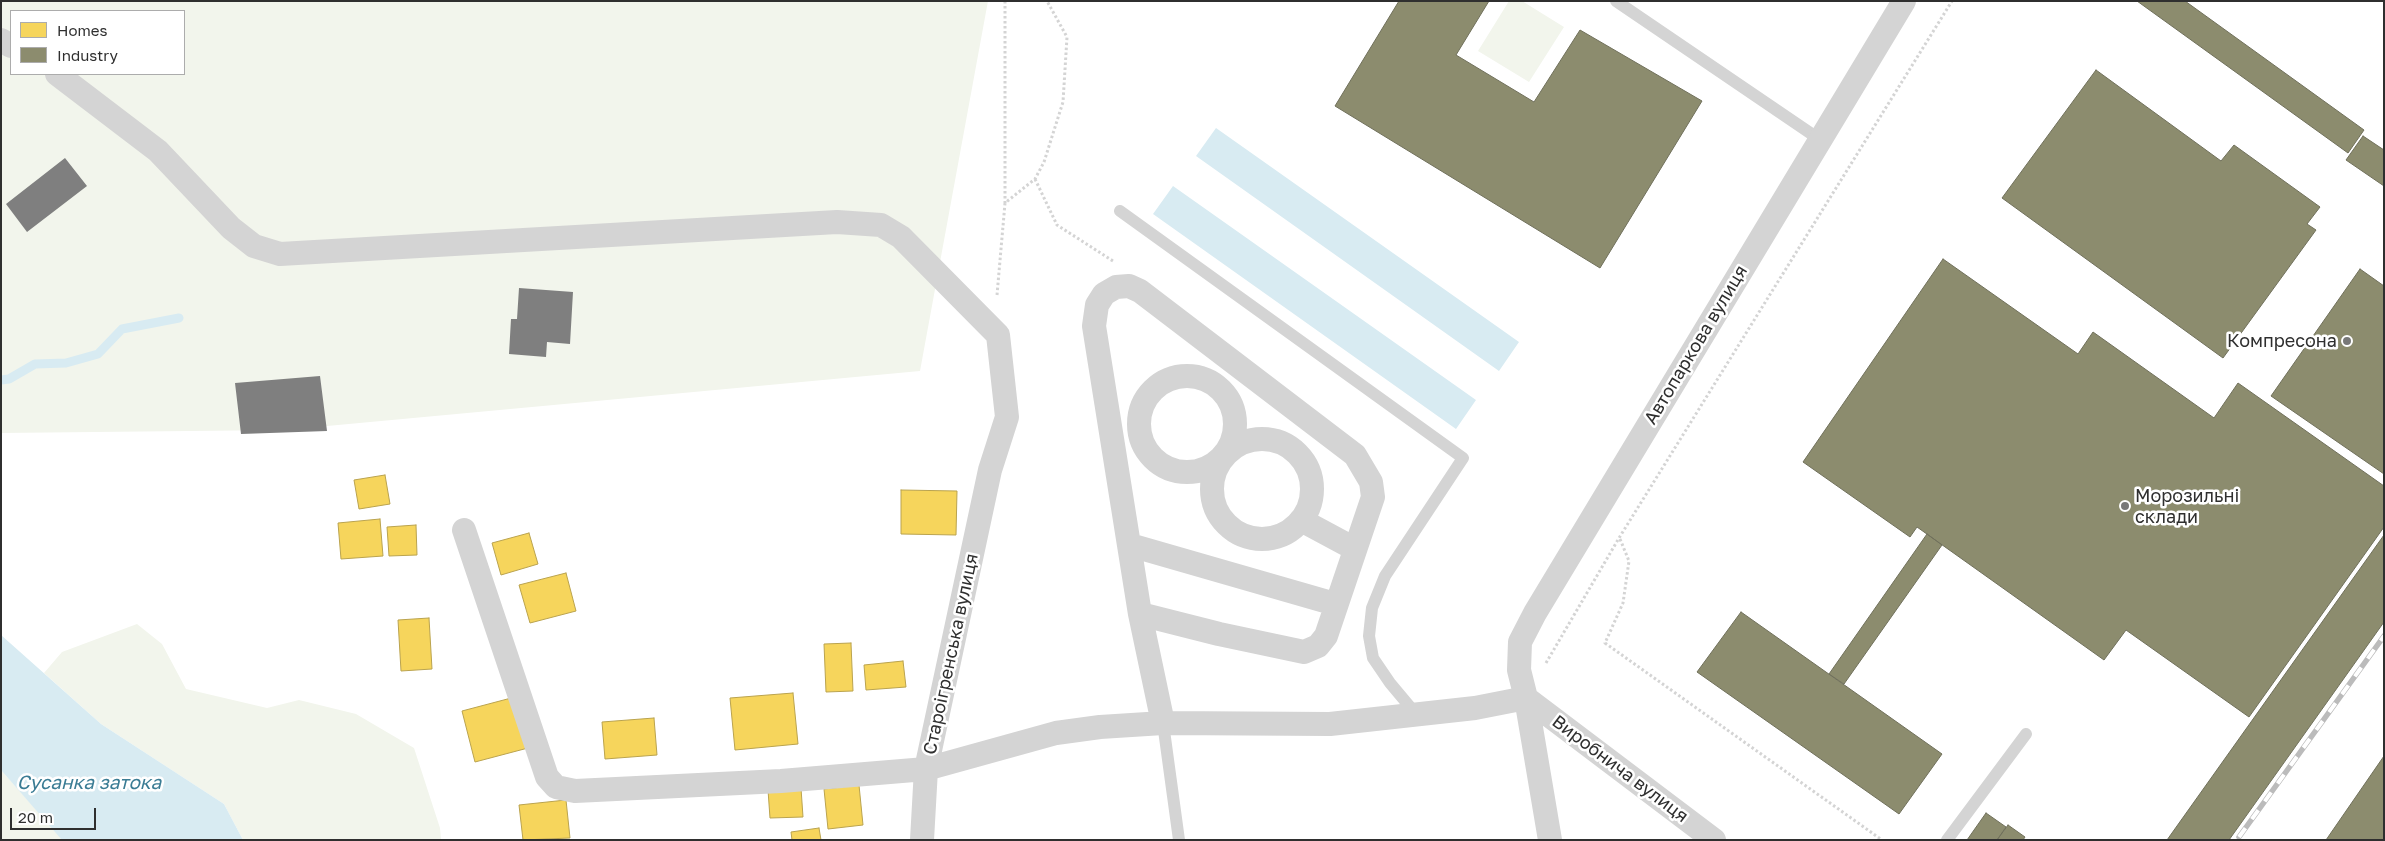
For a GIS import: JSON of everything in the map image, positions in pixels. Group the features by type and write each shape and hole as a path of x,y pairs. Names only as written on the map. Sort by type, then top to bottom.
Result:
{"street":[{"name":"Автопаркова вулиця","path":"1550,840 1526,698 1519,670 1520,642 1534,613 1904,1"},
{"path":"58,75 158,152 231,228 254,246 280,254 837,222 881,225 901,237 998,335"},
{"path":"1140,614 1219,634 1304,652 1318,646 1326,636 1335,604 1373,497 1371,482 1355,456 1140,290 1129,286 1116,287 1104,294 1097,305 1094,326 1140,614 1163,722"},
{"name":"Староігренська вулиця","path":"922,840 926,769 990,470 1007,417 998,335"},
{"path":"1223,457 1215,469 1212,483 1212,498 1216,511 1225,523 1236,532 1249,538 1277,537 1290,530 1301,520 1308,508 1312,494 1312,480 1307,467 1293,450 1274,440 1246,441 1233,447 1223,457 1212,466 1199,471 1185,473 1159,464 1149,455 1142,443 1138,430 1141,409 1151,391 1162,382 1174,377 1188,376 1208,381 1225,394 1232,406 1235,419 1235,433 1231,446 1223,457"},
{"path":"1301,520 1355,549"},
{"path":"464,530 547,778 556,787 575,791 752,782 926,769 1056,733 1100,727 1163,722 1330,724 1475,708 1526,698"},
{"path":"1130,545 1335,604"},
{"name":"Виробнича вулиця","path":"1526,698 1714,840"}],"lane":[{"path":"1616,1 1819,139"},
{"path":"1120,211 1463,458 1385,576 1372,608 1369,636 1373,658 1390,684 1416,714"},
{"path":"1163,722 1180,840"},
{"path":"1948,840 2026,734"}],"path":[{"path":"998,335 995,311 1005,203 1005,1"},
{"path":"1005,203 1035,180 1044,162 1063,102 1067,37 1047,1"},
{"path":"1526,698 1620,538 1952,1"},
{"path":"1035,180 1057,225 1112,260 1129,286"},
{"path":"1620,538 1629,561 1622,604 1605,643 1882,840"}],"shaded area":[{"path":"1,1 988,1 920,371 284,430 1,433"},
{"path":"1509,1 1522,1 1564,27 1529,82 1478,51"},
{"path":"137,624 162,644 186,689 267,708 299,700 356,714 414,748 440,828 441,840 243,840 224,804 101,724 44,673 62,652"},
{"path":"1,770 58,834 62,840 1,840"}],"water":[{"path":"1216,128 1519,342 1499,371 1196,156"},
{"path":"1173,186 1476,400 1456,429 1153,214"},
{"name":"Сусанка затока","path":"1,635 101,724 224,804 243,840 62,840 1,770"}],"building: Homes":[{"path":"385,475 390,504 359,509 354,480"},
{"path":"901,490 957,491 956,535 901,534"},
{"path":"380,519 383,556 341,559 338,523"},
{"path":"416,525 417,555 389,556 387,527"},
{"path":"529,533 538,564 501,575 492,543"},
{"path":"566,573 576,611 530,623 519,585"},
{"path":"429,618 432,669 401,671 398,620"},
{"path":"851,643 853,691 826,692 824,644"},
{"path":"903,661 906,687 866,690 864,665"},
{"path":"793,693 798,744 735,750 730,698"},
{"path":"515,697 528,748 475,762 462,711"},
{"path":"654,718 657,755 605,759 602,722"},
{"path":"859,785 863,825 828,829 824,789"},
{"path":"801,788 803,817 770,818 768,790"},
{"path":"566,800 570,838 523,840 519,805"},
{"path":"819,828 821,840 792,840 791,832"}],"building: Industry":[{"path":"1399,1 1489,1 1456,55 1534,102 1580,30 1702,101 1600,268 1335,106"},
{"path":"2137,1 2185,1 2364,130 2348,153"},
{"path":"2096,70 2221,161 2234,145 2320,207 2307,224 2316,230 2223,358 2002,198"},
{"path":"2363,136 2384,150 2384,186 2346,160"},
{"name":"Морозильні склади","path":"1943,259 2078,354 2093,332 2214,418 2238,383 2384,486 2384,527 2249,717 2126,630 2104,660 1917,527 1910,537 1803,462"},
{"name":"Компресона","path":"2360,269 2384,286 2384,474 2271,396"},
{"path":"1927,534 1942,545 1844,684 1829,674"},
{"path":"2384,535 2384,622 2229,840 2167,840"},
{"path":"1741,612 1942,754 1899,814 1697,672"},
{"path":"2384,756 2384,840 2326,840"},
{"path":"1986,813 2006,827 1997,840 1967,840"},
{"path":"2008,825 2025,837 2023,840 1997,840"}],"building: Other":[{"path":"65,158 87,186 27,232 6,204"},
{"path":"519,288 573,292 570,344 547,342 546,357 509,354 511,319 517,319"},
{"path":"320,376 327,431 241,434 235,383"}],"waterway":[{"path":"1,380 9,379 35,364 66,363 98,354 122,329 179,318"}],"railway":[{"path":"2239,837 2384,636"}],"place":[{"name":"Компресона","path":"2347,341"},
{"name":"Морозильні склади","path":"2125,506"}]}
